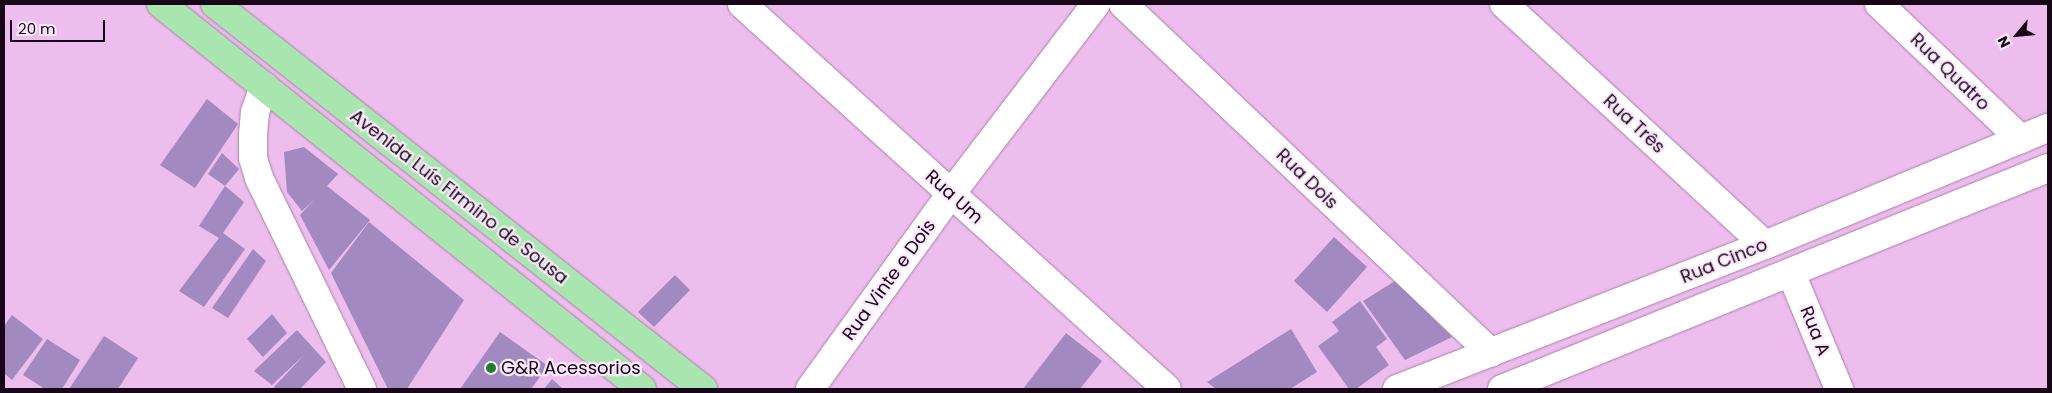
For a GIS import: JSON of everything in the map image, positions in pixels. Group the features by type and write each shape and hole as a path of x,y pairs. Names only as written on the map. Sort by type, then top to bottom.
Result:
{"main road":[{"name":"Avenida Luís Firmino de Sousa","path":"161,4 642,389"},
{"name":"Avenida Luís Firmino de Sousa","path":"215,4 704,389"}],"street":[{"name":"Rua Um","path":"742,4 1168,389"},
{"name":"Rua Vinte e Dois","path":"810,389 950,194 1096,4"},
{"name":"Rua Dois","path":"1123,4 1490,354"},
{"name":"Rua Três","path":"1504,4 1765,244"},
{"name":"Rua Quatro","path":"1879,4 2021,139"},
{"path":"264,86 255,112 253,136 254,158 259,178 362,389"},
{"name":"Rua Cinco","path":"1397,389 1490,354 1765,244 2048,128"},
{"name":"Rua Cinco","path":"1502,389 2048,168"},
{"name":"Rua A","path":"1791,273 1839,389"}],"building":[{"path":"207,99 238,124 195,188 160,165"},
{"path":"304,147 338,174 327,186 370,220 329,270 300,215 314,200 302,211 287,192 284,152"},
{"path":"222,153 239,169 225,186 208,174"},
{"path":"225,186 244,202 223,233 245,249 204,307 179,291 219,238 199,226"},
{"path":"369,222 464,300 407,389 388,389 331,273"},
{"path":"1334,237 1367,267 1327,312 1294,281"},
{"path":"253,249 266,261 228,318 212,308"},
{"path":"675,275 690,290 654,327 638,312"},
{"path":"1395,281 1452,337 1405,360 1363,301"},
{"path":"1360,301 1387,339 1376,347 1389,365 1356,389 1349,389 1318,346 1339,331 1332,322"},
{"path":"272,314 287,333 263,357 247,339"},
{"path":"12,315 43,339 12,380 4,373 4,326"},
{"path":"1291,329 1317,372 1290,389 1216,389 1207,382"},
{"path":"297,330 326,362 300,389 276,389 274,387 304,355 272,385 254,371"},
{"path":"500,332 548,366 531,389 460,389"},
{"path":"1066,333 1102,361 1080,389 1023,389"},
{"path":"104,336 138,358 118,389 69,389"},
{"path":"47,339 80,360 62,389 45,389 23,375"},
{"path":"552,379 563,389 544,389"}],"place":[{"name":"G&R Acessorios","path":"491,368"}]}
